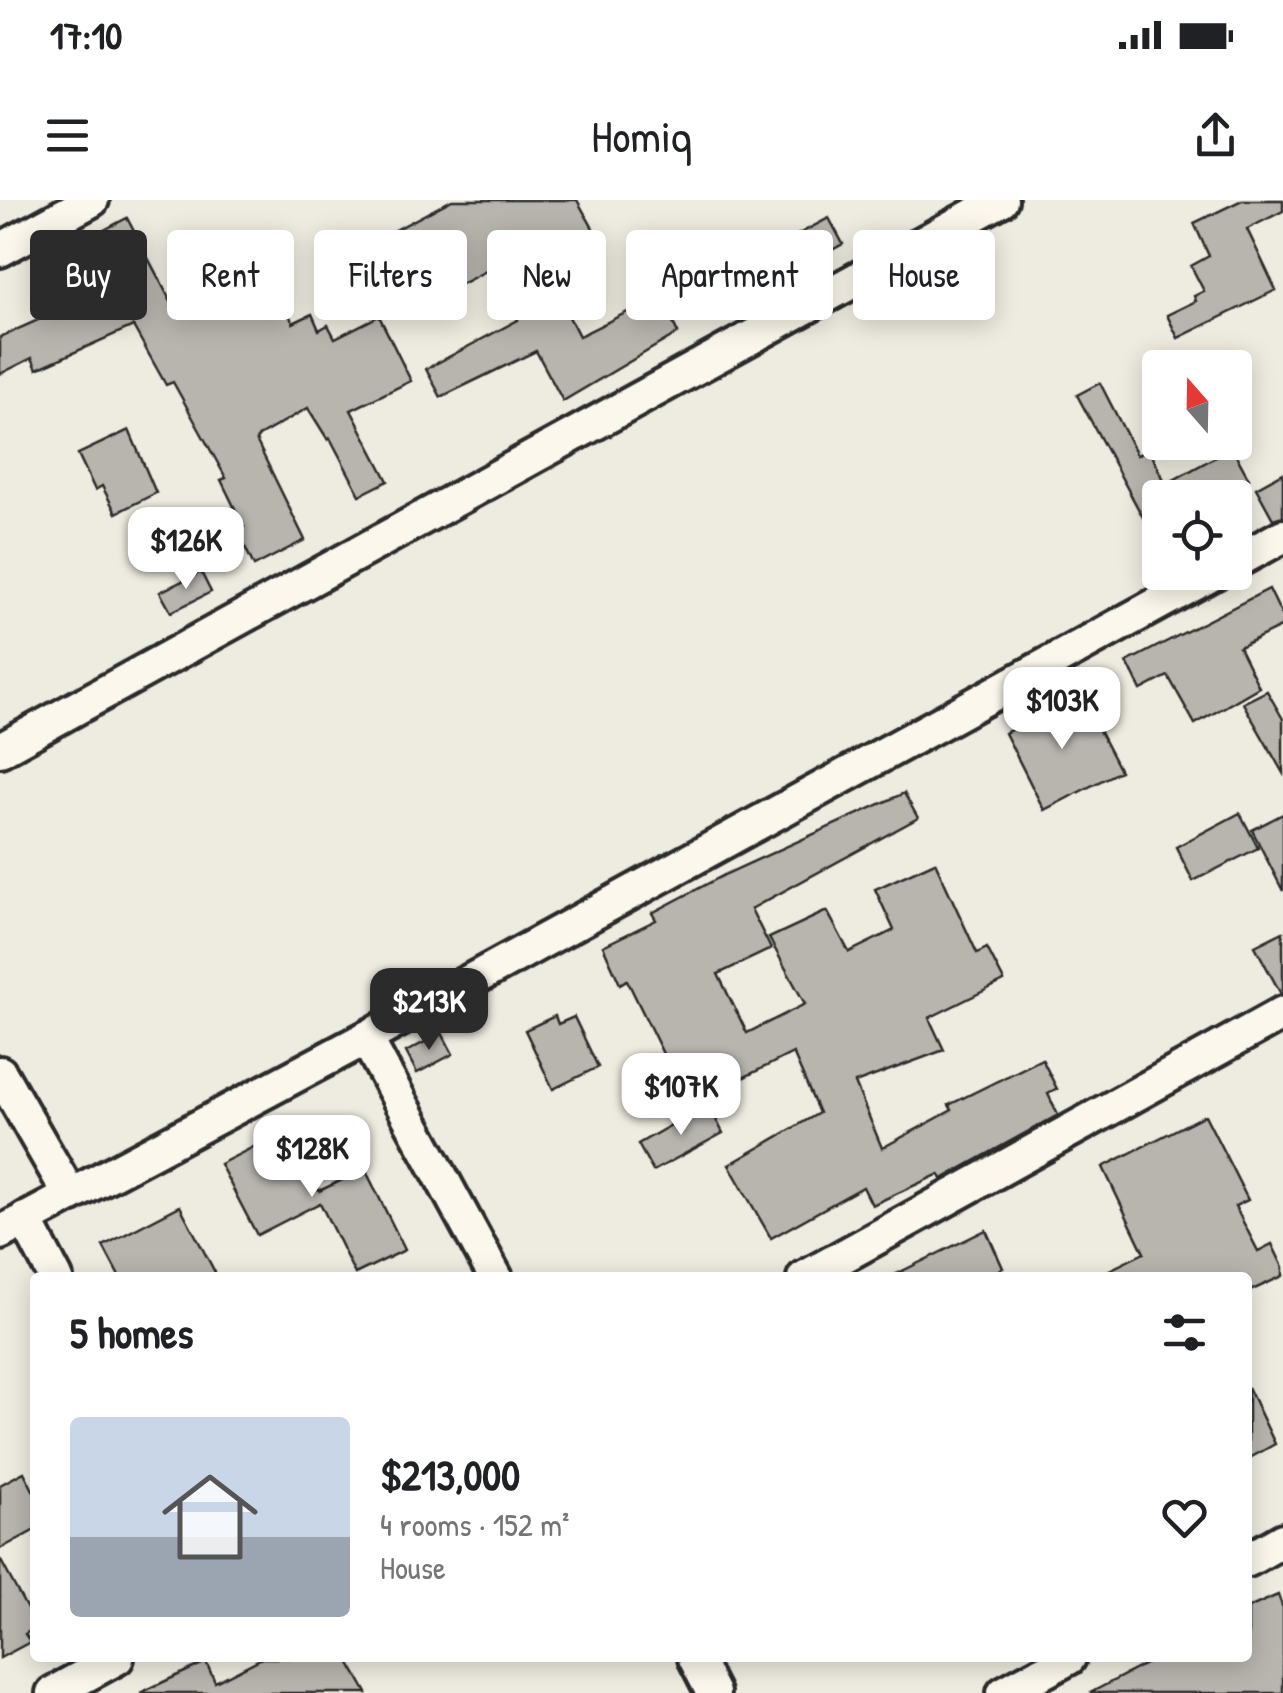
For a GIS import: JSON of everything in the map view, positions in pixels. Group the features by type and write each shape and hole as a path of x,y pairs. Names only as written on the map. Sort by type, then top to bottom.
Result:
{"street":[{"path":"0,250 46,211 92,200"},
{"path":"0,750 1002,200"},
{"path":"1252,553 1283,536"},
{"path":"51,1272 13,1226 366,1038 1183,590"},
{"path":"815,1272 1283,1013"},
{"path":"366,1038 493,1272"},
{"path":"0,1073 70,1196"},
{"path":"53,1693 110,1662"},
{"path":"697,1662 713,1693"},
{"path":"1004,1693 1062,1662"}],"building":[{"path":"452,200 577,200 594,230 487,230 487,271 467,281 467,230 395,230"},
{"path":"1242,200 1283,200 1283,211 1247,229 1276,290 1178,338 1167,315 1196,301 1194,296 1204,291 1191,266 1209,256 1194,223"},
{"path":"127,218 133,230 104,230"},
{"path":"829,218 843,244 833,249 833,230 806,230"},
{"path":"147,256 167,294 167,320 293,323 312,314 319,330 328,325 335,338 371,320 381,320 411,381 351,410 388,481 360,495 330,438 308,408 259,436 256,440 305,540 254,566 237,530 244,527 221,480 226,478 173,382 166,385 133,326 37,369 32,358 0,374 0,337 38,320 147,320"},
{"path":"626,313 626,320 672,320 678,333 563,401 536,351 441,397 426,369 518,320 571,320 579,336"},
{"path":"1100,383 1137,455 1142,452 1142,460 1154,460 1164,480 1142,480 1142,516 1077,395"},
{"path":"129,430 156,493 116,513 102,486 95,490 78,454"},
{"path":"1210,460 1239,460 1249,479 1173,480"},
{"path":"1283,473 1283,516 1273,519 1256,488"},
{"path":"201,572 211,592 171,612 160,592"},
{"path":"1269,589 1283,626 1239,647 1259,687 1195,724 1168,676 1141,690 1127,662"},
{"path":"1267,691 1283,719 1283,773 1243,703"},
{"path":"1080,694 1120,771 1044,810 1005,733"},
{"path":"904,793 918,818 751,909 771,949 718,974 747,1033 805,1004 769,938 827,911 849,952 894,930 875,889 935,862 977,953 987,948 1004,981 929,1018 944,1050 855,1083 882,1148 952,1110 949,1105 1042,1059 1057,1089 1048,1094 1058,1115 942,1179 939,1174 872,1205 863,1187 771,1238 729,1165 819,1113 793,1053 688,1105 627,980 620,984 603,946 656,920 652,913 726,874"},
{"path":"1240,813 1258,848 1193,881 1176,847"},
{"path":"1283,814 1283,891 1252,830"},
{"path":"1283,932 1283,993 1281,994 1255,946"},
{"path":"555,1016 558,1024 574,1017 598,1067 553,1089 525,1030"},
{"path":"442,1033 453,1054 417,1073 406,1052"},
{"path":"708,1104 723,1133 653,1171 638,1144"},
{"path":"1205,1115 1248,1200 1235,1206 1258,1251 1272,1244 1283,1276 1252,1290 1252,1272 1105,1272 1144,1253 1103,1167"},
{"path":"289,1129 319,1191 365,1169 405,1250 354,1272 320,1203 257,1235 220,1164"},
{"path":"180,1206 215,1272 117,1272 103,1246"},
{"path":"986,1230 1003,1268 995,1272 900,1272"},
{"path":"1252,1395 1275,1444 1252,1457"},
{"path":"24,1472 30,1484 30,1533 0,1549 0,1485"},
{"path":"0,1559 30,1615 30,1631 25,1634 30,1642 0,1658"},
{"path":"1278,1595 1283,1608 1283,1693 1090,1693 1149,1662 1252,1662 1252,1606"},
{"path":"206,1662 215,1682 254,1662 349,1662 367,1693 140,1693"}]}
